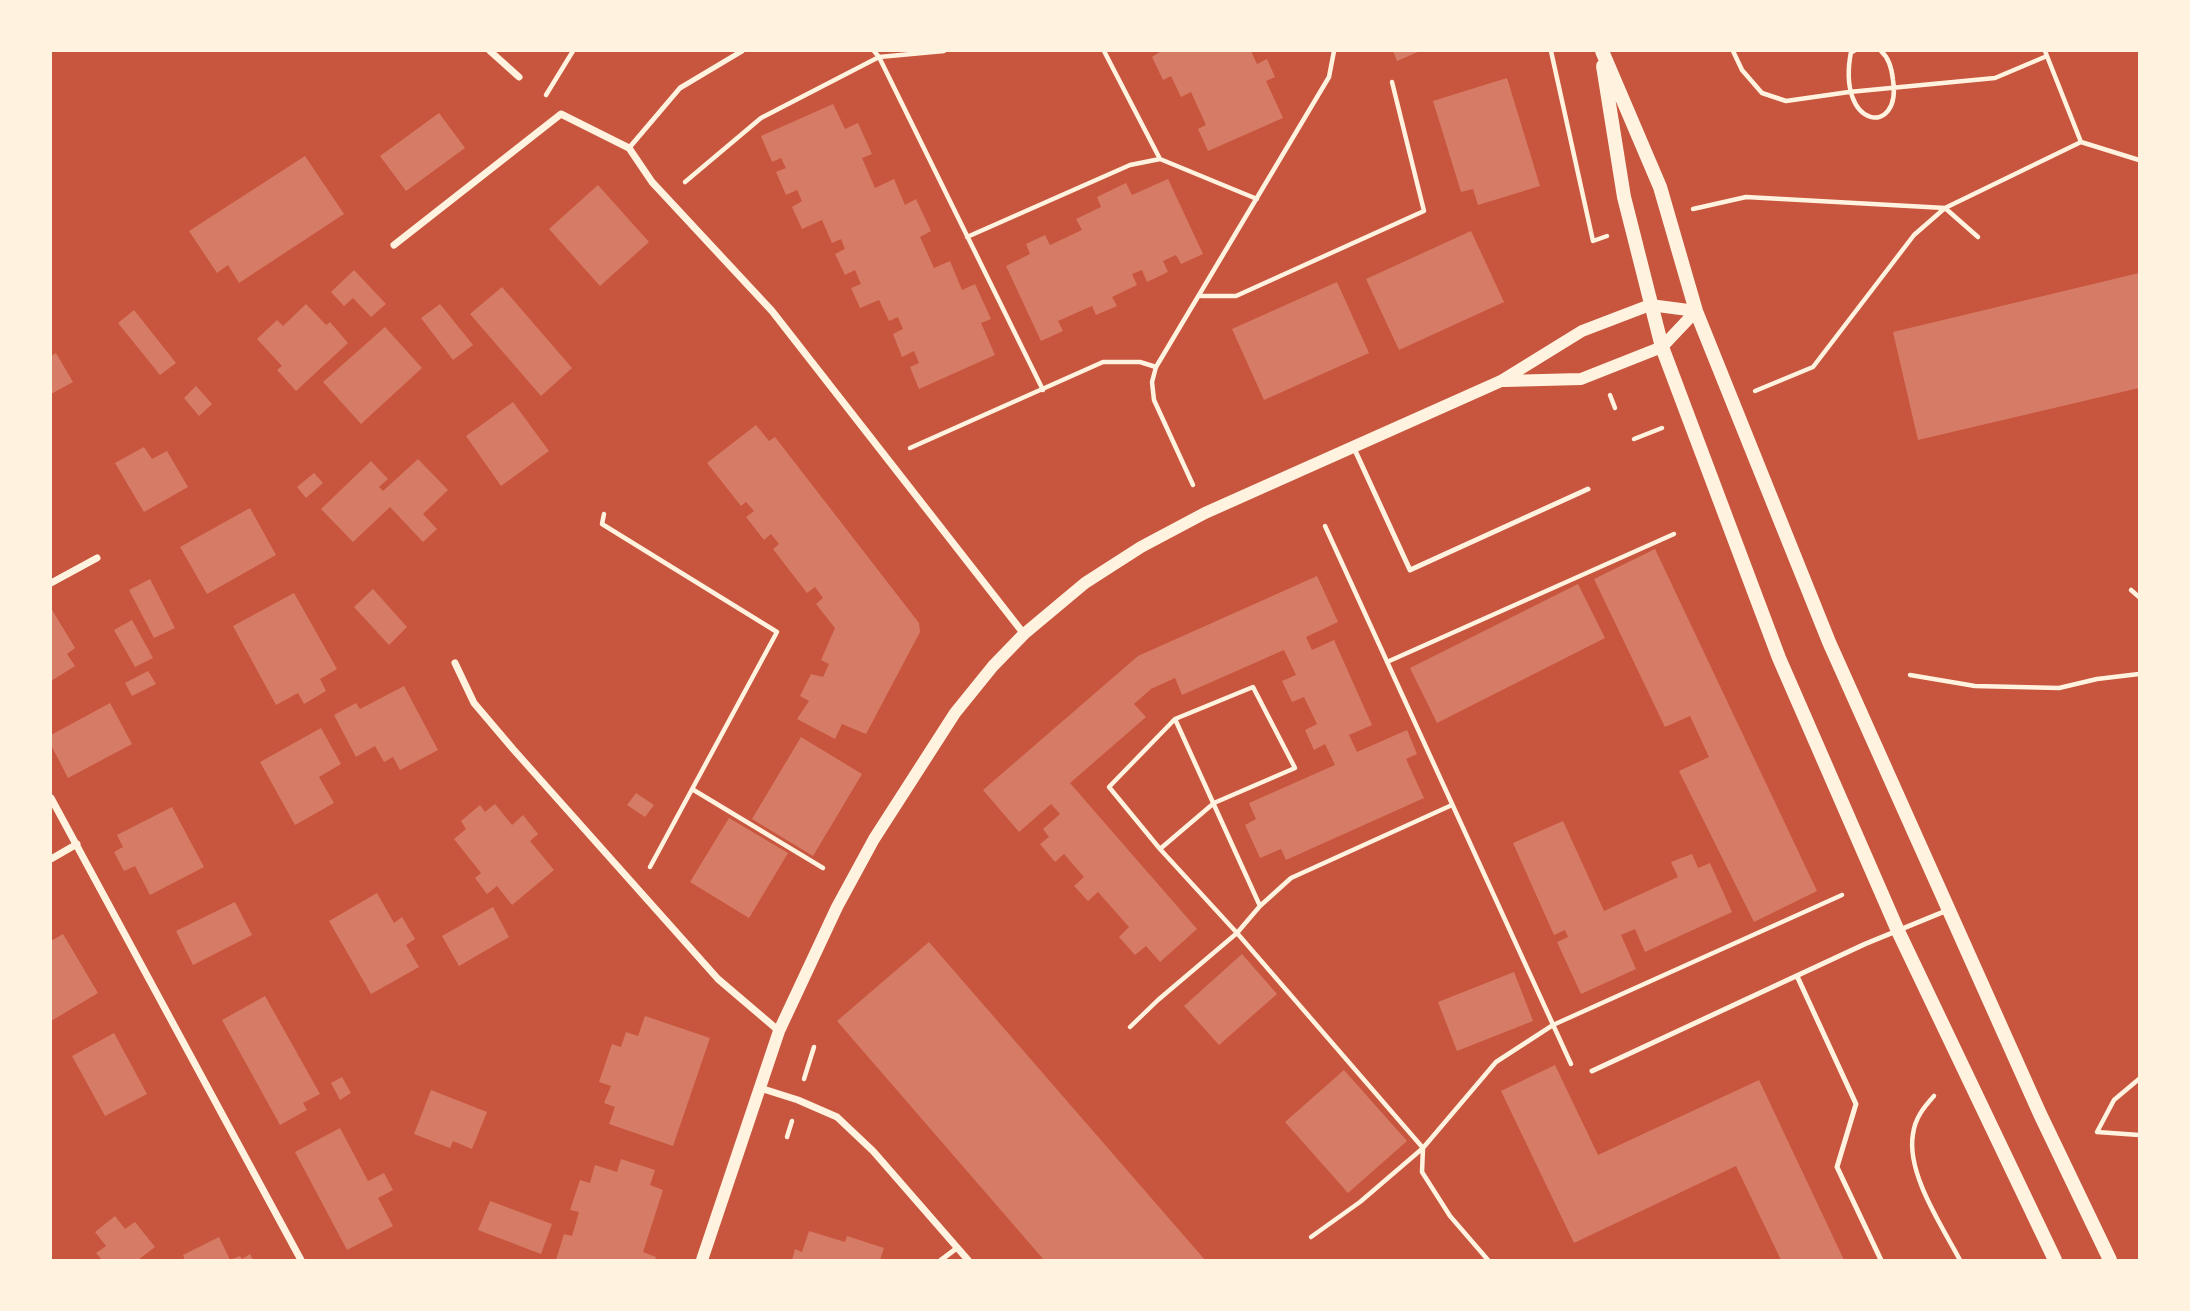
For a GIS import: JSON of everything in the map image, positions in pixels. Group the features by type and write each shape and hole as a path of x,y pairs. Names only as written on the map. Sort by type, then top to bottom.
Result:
{"main road":[{"path":"1601,51 1624,197 1661,347 1779,657 1898,931 2055,1260"},
{"path":"1601,51 1660,187 1696,312 1829,642 2040,1114 2110,1260"}],"street":[{"path":"490,51 519,77"},
{"path":"394,245 561,114 629,148 652,182 772,312 1024,634"},
{"path":"702,1260 779,1031 837,907 874,839 955,713 993,666 1024,634 1085,583 1141,547 1205,513 1501,381 1582,331 1650,305 1696,312"},
{"path":"1501,381 1581,379 1661,347 1696,312"},
{"path":"51,583 97,558"},
{"path":"455,663 474,703 638,890 718,979 779,1031"},
{"path":"51,798 302,1260"},
{"path":"51,859 77,845"},
{"path":"760,1088 798,1100 837,1117 873,1152 968,1260"}],"lane":[{"path":"629,148 680,88 742,51"},
{"path":"1353,446 1410,570 1588,489"},
{"path":"1592,1070 1948,910"},
{"path":"1797,976 1856,1104 1838,1167 1881,1260"},
{"path":"941,1260 957,1248"}],"path":[{"path":"545,97 573,51"},
{"path":"874,51 1043,390"},
{"path":"685,181 761,118 879,57 944,51"},
{"path":"1104,51 1160,159"},
{"path":"1193,485 1154,400 1152,382 1157,366 1329,77 1334,51"},
{"path":"1551,51 1593,241"},
{"path":"1733,51 1742,69 1762,93 1786,101 1894,87 1995,78 2046,53 2081,142"},
{"path":"1854,51 1851,52 1849,65 1849,92 1859,112 1869,118 1880,117 1888,111 1894,87 1892,70 1886,55 1881,51"},
{"path":"519,77 545,97 561,114"},
{"path":"1200,296 1236,296 1424,211 1392,82"},
{"path":"1783,381 1813,367 1914,234 1945,208 2081,142 2139,160"},
{"path":"967,237 1130,165 1160,159 1257,199"},
{"path":"1710,204 1745,197 1945,208 1978,237"},
{"path":"910,448 1103,362 1140,362 1157,366"},
{"path":"604,514 602,524 777,632 638,890"},
{"path":"1325,526 1578,1080 1592,1070"},
{"path":"1387,662 1674,534"},
{"path":"2131,590 2139,597"},
{"path":"1910,675 1975,686 2060,688 2097,679 2139,674"},
{"path":"1160,849 1214,803 1295,768 1253,687 1175,719 1109,787 1160,849 1237,933 1423,1148 1422,1172 1450,1216 1488,1260"},
{"path":"1175,719 1260,906"},
{"path":"692,789 823,868"},
{"path":"1130,1027 1237,933 1260,906 1291,878 1452,805"},
{"path":"1311,1237 1360,1202 1423,1148 1496,1062 1553,1026 1842,895"},
{"path":"2139,1079 2114,1100 2097,1132 2139,1135"},
{"path":"1934,1096 1921,1111 1913,1133 1916,1174 1960,1260"}],"building":[{"path":"1161,51 1251,51 1257,64 1267,59 1275,77 1266,81 1283,118 1208,151 1198,129 1206,125 1191,92 1181,97 1171,76 1163,80 1152,57"},
{"path":"1393,51 1420,51 1397,61"},
{"path":"1507,78 1540,186 1478,205 1473,189 1461,192 1433,101"},
{"path":"833,104 845,129 858,123 872,154 862,158 875,188 894,179 905,205 916,199 931,231 920,237 934,268 950,261 962,290 975,284 991,319 981,323 995,355 919,389 910,367 919,363 914,351 902,357 893,334 903,329 898,317 889,321 879,300 860,308 851,288 861,284 855,270 845,275 835,254 845,249 841,239 832,243 822,220 802,229 792,207 802,201 797,190 786,195 776,172 786,168 781,158 772,162 761,136"},
{"path":"439,113 465,148 406,191 380,156"},
{"path":"305,156 344,214 239,283 228,265 217,273 189,231"},
{"path":"1168,179 1203,254 1181,264 1176,255 1163,261 1168,272 1147,282 1142,270 1132,274 1137,285 1112,297 1117,306 1096,315 1092,306 1058,321 1063,331 1041,341 1006,266 1030,254 1026,244 1045,235 1050,245 1082,230 1076,219 1101,207 1097,197 1126,183 1132,195"},
{"path":"598,185 649,242 600,286 549,229"},
{"path":"1471,231 1504,302 1399,350 1366,279"},
{"path":"354,270 386,304 371,317 353,298 344,306 331,292"},
{"path":"2139,273 2139,388 1918,440 1893,332"},
{"path":"1337,282 1369,353 1264,400 1232,329"},
{"path":"502,287 572,368 541,396 470,314"},
{"path":"306,304 326,325 330,322 348,343 296,391 277,370 282,366 257,339 277,320 283,326"},
{"path":"440,304 473,345 453,360 421,318"},
{"path":"134,310 176,363 160,375 118,323"},
{"path":"385,327 422,368 361,424 323,382"},
{"path":"56,353 73,382 51,394 51,356"},
{"path":"196,386 212,404 199,416 184,398"},
{"path":"513,402 549,451 501,486 466,436"},
{"path":"756,425 769,441 775,437 919,623 920,632 866,734 842,724 835,739 797,719 809,701 800,696 811,674 823,677 829,664 821,660 835,628 816,604 823,598 815,587 807,593 773,549 779,544 771,534 764,540 746,517 754,511 746,502 741,506 707,463"},
{"path":"144,447 152,459 167,451 188,487 144,512 115,463"},
{"path":"418,459 448,490 423,514 437,529 423,542 390,507 353,542 321,509 371,461 388,479 379,487 383,491"},
{"path":"314,473 323,483 306,498 297,487"},
{"path":"250,508 276,555 207,594 180,547"},
{"path":"1655,549 1817,891 1754,922 1679,771 1709,757 1690,716 1665,727 1594,579"},
{"path":"1317,576 1338,622 1306,637 1312,650 1334,640 1372,725 1349,735 1357,752 1407,730 1417,754 1406,759 1424,798 1286,860 1281,849 1260,858 1245,825 1256,819 1249,803 1335,765 1325,744 1314,750 1305,730 1317,724 1304,697 1292,702 1282,681 1296,675 1284,650 1182,695 1175,678 1151,689 1134,704 1146,717 1070,783 1197,929 1160,962 1146,946 1135,955 1119,937 1129,927 1098,892 1088,901 1074,886 1084,877 1064,854 1055,862 1040,844 1049,837 1043,829 1060,814 1051,804 1019,832 983,790 1138,656"},
{"path":"150,579 175,628 154,638 129,590"},
{"path":"1578,584 1605,638 1437,723 1410,668"},
{"path":"373,589 407,627 389,645 354,607"},
{"path":"294,593 337,669 320,679 326,691 304,704 298,693 276,705 233,626"},
{"path":"51,608 75,648 67,654 75,666 51,681"},
{"path":"132,620 153,658 135,667 114,630"},
{"path":"148,671 156,684 132,696 125,683"},
{"path":"404,686 438,750 400,770 393,757 384,762 375,746 356,757 334,715 356,703 360,709"},
{"path":"110,703 132,744 68,778 51,745 51,735"},
{"path":"321,728 341,764 319,777 334,803 295,825 260,762"},
{"path":"801,737 862,774 813,856 752,819"},
{"path":"636,793 654,805 645,817 627,805"},
{"path":"495,804 512,825 523,815 538,834 530,841 554,870 512,905 497,886 487,894 475,878 481,873 454,839 466,829 461,821 480,805 485,812"},
{"path":"172,807 204,867 150,895 135,866 124,871 114,852 123,847 117,835"},
{"path":"729,818 788,853 749,918 690,882"},
{"path":"1563,821 1604,911 1678,877 1671,862 1692,854 1698,868 1710,863 1732,912 1645,952 1635,929 1621,935 1636,969 1581,994 1557,942 1568,937 1565,930 1554,935 1513,843"},
{"path":"377,893 394,923 402,917 415,939 406,945 419,967 371,994 329,921"},
{"path":"235,902 252,935 193,965 176,931"},
{"path":"493,907 509,937 459,966 442,936"},
{"path":"63,934 98,993 51,1021 51,941"},
{"path":"929,942 1205,1260 1044,1260 837,1021"},
{"path":"1242,954 1277,994 1219,1045 1184,1006"},
{"path":"1514,972 1533,1021 1457,1051 1438,1002"},
{"path":"265,996 320,1094 303,1103 307,1110 280,1125 222,1020"},
{"path":"645,1016 710,1038 673,1146 609,1124 615,1107 604,1103 611,1086 599,1082 612,1044 621,1047 626,1032 638,1036"},
{"path":"114,1033 147,1094 105,1116 72,1056"},
{"path":"1555,1065 1598,1155 1759,1080 1844,1260 1781,1260 1736,1166 1574,1243 1501,1091"},
{"path":"1344,1070 1407,1141 1348,1193 1285,1122"},
{"path":"342,1077 351,1093 340,1100 331,1083"},
{"path":"431,1090 487,1112 472,1149 453,1141 450,1148 414,1134"},
{"path":"340,1128 368,1181 384,1173 393,1190 378,1198 393,1226 347,1250 295,1152"},
{"path":"621,1159 655,1170 650,1185 663,1190 643,1252 656,1257 655,1260 556,1260 564,1234 572,1236 579,1212 570,1210 580,1180 590,1183 595,1165 617,1172"},
{"path":"490,1201 552,1224 541,1254 478,1230"},
{"path":"115,1216 125,1229 135,1222 155,1247 138,1260 102,1260 96,1253 106,1246 95,1232"},
{"path":"809,1231 845,1242 847,1236 884,1248 880,1260 792,1260 795,1249 802,1252"},
{"path":"219,1237 230,1260 185,1260 183,1255"},
{"path":"250,1254 253,1260 230,1260 240,1256 242,1259"}]}
